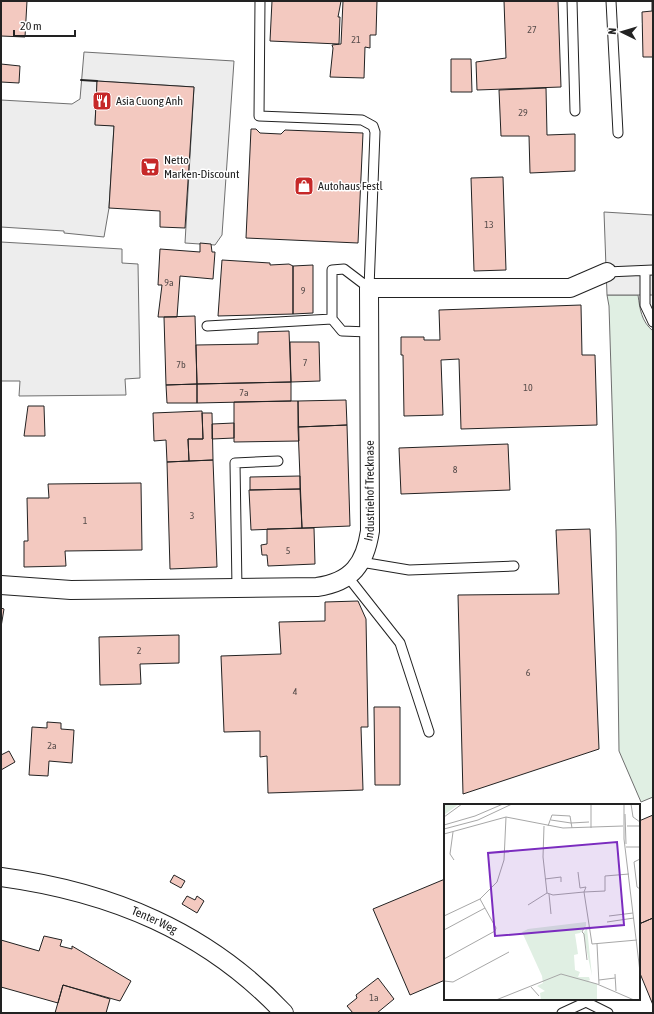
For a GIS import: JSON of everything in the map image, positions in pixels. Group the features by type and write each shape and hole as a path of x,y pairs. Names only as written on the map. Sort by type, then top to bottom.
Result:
{"street":[{"path":"370,288 570,288 607,272"},
{"name":"Industriehof Trecknase","path":"1,585 71,590 317,587 339,582 348,577 361,562 368,546 370,531 370,288"},
{"name":"Tenter Weg","path":"1,877 25,881 109,901 164,923 202,944 230,964 266,994 284,1013"}],"lane":[{"path":"260,1 258,116 362,120 373,126 375,132 370,288"},
{"path":"572,1 575,111"},
{"path":"611,1 618,133"},
{"path":"370,288 344,269 332,270 332,320 342,331 370,332"},
{"path":"607,272 649,270 645,305 653,322"},
{"path":"206,326 332,320"},
{"path":"237,588 235,463 278,461"},
{"path":"361,562 409,570 514,566"},
{"path":"348,577 400,644 429,732"},
{"path":"562,1013 586,1002 608,1013"}],"green space":[{"path":"607,295 638,295 640,310 646,323 653,331 653,797 641,802 619,751 616,531 609,306"}],"shaded area":[{"path":"84,52 234,61 222,235 215,245 185,243 194,87 97,81 95,124 114,126 109,208 104,237 64,233 64,231 1,227 1,100 72,104 80,99"},
{"path":"604,212 653,215 653,295 607,295"},
{"path":"1,242 122,249 122,263 138,264 140,378 125,379 126,395 19,396 20,381 1,381"}],"building":[{"path":"1,1 27,1 25,37 1,36"},
{"path":"272,1 341,1 338,17 340,17 339,44 270,41"},
{"path":"343,1 377,1 376,35 370,35 370,48 365,47 364,78 330,77 332,45 341,44"},
{"path":"504,1 558,1 561,87 477,90 476,62 506,58"},
{"path":"652,1 653,57 643,57 642,12 652,11"},
{"path":"451,59 471,59 472,92 451,92"},
{"path":"1,64 20,66 19,83 1,82"},
{"name":"Netto Marken-Discount","path":"97,81 194,87 185,228 160,227 160,211 109,208 114,126 95,125"},
{"path":"546,88 547,135 575,134 575,171 530,173 529,136 501,136 499,90"},
{"name":"Autohaus Festl","path":"251,129 256,129 260,133 281,134 285,130 363,133 358,243 246,238"},
{"path":"503,177 506,270 474,271 471,178"},
{"path":"200,243 211,244 212,252 215,252 213,279 180,276 177,317 158,317 162,285 158,285 160,249 200,252"},
{"path":"222,260 270,263 270,265 289,264 293,266 293,314 218,316"},
{"path":"313,265 313,313 293,314 293,266"},
{"path":"581,305 582,355 595,355 597,425 461,429 459,359 441,360 443,415 404,416 403,355 401,355 401,337 424,337 424,340 440,340 439,310"},
{"path":"195,316 197,384 166,385 164,317"},
{"path":"289,331 291,382 197,384 196,345 258,344 258,332"},
{"path":"290,342 319,342 320,381 291,382"},
{"path":"291,382 291,401 197,403 197,384"},
{"path":"197,384 197,403 167,403 166,385"},
{"path":"346,400 347,425 298,427 298,401"},
{"path":"298,401 299,441 234,442 234,402"},
{"path":"28,406 44,406 45,436 24,436"},
{"path":"202,411 203,439 188,439 189,461 167,462 166,440 154,441 153,413"},
{"path":"202,413 212,413 213,460 189,461 188,439 203,439"},
{"path":"234,423 234,438 212,439 212,424"},
{"path":"347,425 350,526 302,528 298,427"},
{"path":"508,444 510,490 401,494 399,448"},
{"path":"213,460 217,567 170,569 167,462"},
{"path":"300,476 300,489 250,490 250,477"},
{"path":"141,483 142,550 65,551 66,566 24,567 24,541 28,541 27,498 49,498 48,484"},
{"path":"300,489 302,528 251,530 249,490"},
{"path":"314,528 315,564 268,566 267,555 262,555 261,545 267,544 267,529"},
{"path":"590,529 599,749 463,794 458,595 559,594 556,530"},
{"path":"358,601 366,619 368,727 361,727 363,790 268,793 267,756 260,757 260,731 224,732 221,656 281,654 279,622 325,621 325,602"},
{"path":"1,608 4,609 1,627"},
{"path":"179,635 179,663 140,664 141,684 100,685 99,637"},
{"path":"374,707 400,707 400,785 375,785"},
{"path":"47,722 61,723 61,729 74,730 72,763 49,761 48,776 29,775 32,727 47,728"},
{"path":"9,751 15,762 1,770 1,755"},
{"path":"653,815 653,918 640,924 640,821"},
{"path":"174,875 185,881 181,888 170,882"},
{"path":"444,879 444,980 410,995 373,909"},
{"path":"187,896 195,900 197,896 204,901 197,913 182,904"},
{"path":"653,918 653,1005 640,973 640,924"},
{"path":"44,936 62,940 60,946 72,949 72,946 131,981 120,1001 63,985 58,1003 1,987 1,940 39,951"},
{"path":"378,978 394,999 377,1013 353,1013 347,1006 357,998 356,995"},
{"path":"63,985 110,999 106,1013 55,1013"}],"wall":[{"path":"81,80 97,81"}],"place":[{"name":"Asia Cuong Anh","path":"102,101"},
{"name":"Netto Marken-Discount","path":"150,167"},
{"name":"Autohaus Festl","path":"304,186"}]}
